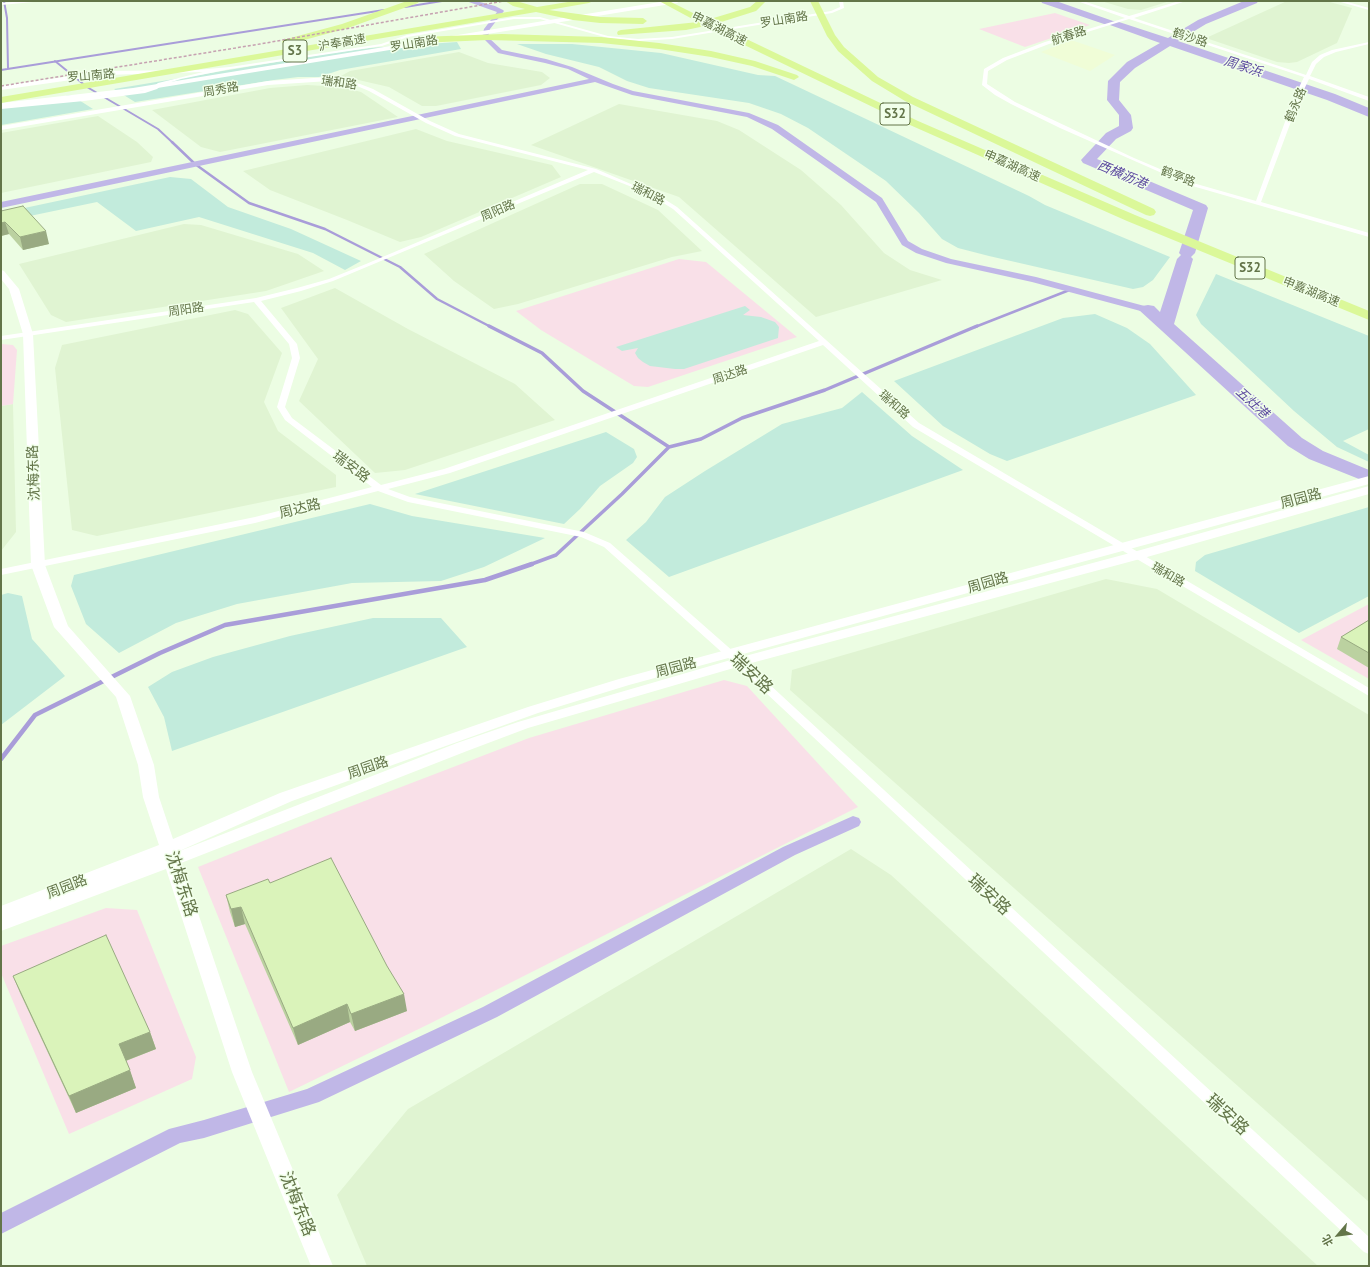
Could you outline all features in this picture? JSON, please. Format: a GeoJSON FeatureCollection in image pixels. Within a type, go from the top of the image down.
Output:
{"type":"FeatureCollection","features":[{"type":"Feature","properties":{"kind":"highway"},"geometry":{"type":"LineString","coordinates":[[345,26],[414,1]]}},
{"type":"Feature","properties":{"kind":"highway"},"geometry":{"type":"LineString","coordinates":[[1,94],[253,50],[345,26],[424,1]]}},
{"type":"Feature","properties":{"kind":"highway"},"geometry":{"type":"LineString","coordinates":[[509,1],[544,12],[573,17],[600,20],[653,20]]}},
{"type":"Feature","properties":{"kind":"highway"},"geometry":{"type":"LineString","coordinates":[[539,1],[596,22],[754,64],[807,80],[1131,218]]}},
{"type":"Feature","properties":{"kind":"highway","name":"沪奉高速"},"geometry":{"type":"LineString","coordinates":[[1,94],[276,50],[565,1]]}},
{"type":"Feature","properties":{"kind":"highway","name":"沪奉高速"},"geometry":{"type":"LineString","coordinates":[[1,100],[589,1]]}},
{"type":"Feature","properties":{"kind":"highway","name":"申嘉湖高速"},"geometry":{"type":"LineString","coordinates":[[663,1],[914,123],[1131,218],[1369,316]]}},
{"type":"Feature","properties":{"kind":"highway","name":"申嘉湖高速"},"geometry":{"type":"LineString","coordinates":[[682,1],[882,96]]}},
{"type":"Feature","properties":{"kind":"highway"},"geometry":{"type":"LineString","coordinates":[[280,54],[404,41],[598,35],[686,27],[715,21],[737,14],[753,8],[762,1]]}},
{"type":"Feature","properties":{"kind":"highway"},"geometry":{"type":"LineString","coordinates":[[669,20],[717,14],[742,9],[768,1]]}},
{"type":"Feature","properties":{"kind":"highway"},"geometry":{"type":"LineString","coordinates":[[814,1],[831,36],[841,49],[875,79],[909,99],[1150,212]]}},
{"type":"Feature","properties":{"kind":"highway"},"geometry":{"type":"LineString","coordinates":[[823,1],[823,10],[826,23]]}},
{"type":"Feature","properties":{"kind":"highway"},"geometry":{"type":"LineString","coordinates":[[490,38],[601,40],[659,46],[711,54],[754,64]]}},
{"type":"Feature","properties":{"kind":"highway","name":"申嘉湖高速"},"geometry":{"type":"LineString","coordinates":[[895,103],[1150,212],[1369,303]]}},
{"type":"Feature","properties":{"kind":"street"},"geometry":{"type":"LineString","coordinates":[[1,4],[42,1]]}},
{"type":"Feature","properties":{"kind":"street","name":"罗山南路"},"geometry":{"type":"LineString","coordinates":[[1,106],[148,84],[655,1]]}},
{"type":"Feature","properties":{"kind":"street","name":"罗山南路"},"geometry":{"type":"LineString","coordinates":[[1,100],[78,95],[208,79],[677,1]]}},
{"type":"Feature","properties":{"kind":"street","name":"罗山南路"},"geometry":{"type":"LineString","coordinates":[[1,106],[84,99],[145,91],[155,88],[160,84],[180,78],[230,68],[382,44],[407,36],[514,18],[540,18],[608,38],[638,40],[672,38],[832,12],[842,8],[841,1]]}},
{"type":"Feature","properties":{"kind":"street","name":"鹤沙路"},"geometry":{"type":"LineString","coordinates":[[1079,1],[1369,99]]}},
{"type":"Feature","properties":{"kind":"street","name":"航春路"},"geometry":{"type":"LineString","coordinates":[[997,94],[984,84],[986,70],[1005,59],[1184,1]]}},
{"type":"Feature","properties":{"kind":"street"},"geometry":{"type":"LineString","coordinates":[[1338,1],[1369,8]]}},
{"type":"Feature","properties":{"kind":"street","name":"鹤永路"},"geometry":{"type":"LineString","coordinates":[[1258,203],[1300,94],[1314,63],[1322,56],[1334,51],[1369,43]]}},
{"type":"Feature","properties":{"kind":"street","name":"罗山南路"},"geometry":{"type":"LineString","coordinates":[[1,88],[106,73],[196,71],[230,68]]}},
{"type":"Feature","properties":{"kind":"street","name":"周秀路"},"geometry":{"type":"LineString","coordinates":[[1,128],[268,82],[309,79]]}},
{"type":"Feature","properties":{"kind":"street","name":"瑞和路"},"geometry":{"type":"LineString","coordinates":[[309,79],[358,84],[428,122],[457,135],[594,170],[659,198],[675,208],[916,425],[1135,556],[1369,693]]}},
{"type":"Feature","properties":{"kind":"street","name":"鹤亭路"},"geometry":{"type":"LineString","coordinates":[[997,94],[1086,138],[1191,184],[1369,235]]}},
{"type":"Feature","properties":{"kind":"street","name":"周阳路"},"geometry":{"type":"LineString","coordinates":[[1,338],[256,300],[331,280],[594,170]]}},
{"type":"Feature","properties":{"kind":"street","name":"沈梅东路"},"geometry":{"type":"LineString","coordinates":[[1,273],[14,289],[28,334],[38,564],[61,627],[123,696],[146,765],[152,797],[242,1072],[322,1266]]}},
{"type":"Feature","properties":{"kind":"street","name":"瑞安路"},"geometry":{"type":"LineString","coordinates":[[256,300],[293,344],[296,358],[281,407],[285,414],[295,424],[380,489],[408,499],[584,535],[607,545],[734,658],[1369,1246]]}},
{"type":"Feature","properties":{"kind":"street","name":"周达路"},"geometry":{"type":"LineString","coordinates":[[1,572],[255,520],[380,489],[473,462],[824,342]]}},
{"type":"Feature","properties":{"kind":"street","name":"周园路"},"geometry":{"type":"LineString","coordinates":[[1,913],[171,854],[524,725],[734,658],[1120,546],[1369,480]]}},
{"type":"Feature","properties":{"kind":"street","name":"周园路"},"geometry":{"type":"LineString","coordinates":[[734,658],[1135,556],[1366,491]]}},
{"type":"Feature","properties":{"kind":"street","name":"周园路"},"geometry":{"type":"LineString","coordinates":[[1,924],[171,854]]}},
{"type":"Feature","properties":{"kind":"shaded area"},"geometry":{"type":"Polygon","coordinates":[[[1101,1],[1170,1],[1141,10],[1128,9],[1101,1]]]}},
{"type":"Feature","properties":{"kind":"shaded area"},"geometry":{"type":"Polygon","coordinates":[[[1287,1],[1326,1],[1352,8],[1337,43],[1297,62],[1277,62],[1206,38],[1287,1]]]}},
{"type":"Feature","properties":{"kind":"shaded area"},"geometry":{"type":"Polygon","coordinates":[[[1055,13],[1090,25],[1025,47],[979,29],[1055,13]]]}},
{"type":"Feature","properties":{"kind":"shaded area"},"geometry":{"type":"Polygon","coordinates":[[[1071,40],[1115,55],[1090,71],[1041,52],[1071,40]]]}},
{"type":"Feature","properties":{"kind":"shaded area"},"geometry":{"type":"Polygon","coordinates":[[[457,42],[461,49],[340,70],[319,77],[298,77],[274,80],[135,102],[114,89],[331,53],[369,48],[457,42]]]}},
{"type":"Feature","properties":{"kind":"shaded area"},"geometry":{"type":"Polygon","coordinates":[[[517,44],[572,44],[661,53],[758,75],[775,76],[1029,196],[1045,205],[1170,257],[1153,280],[1143,287],[1133,289],[958,248],[942,239],[919,213],[886,181],[808,128],[781,114],[749,103],[649,88],[627,81],[599,67],[546,54],[517,44]]]}},
{"type":"Feature","properties":{"kind":"shaded area"},"geometry":{"type":"Polygon","coordinates":[[[459,52],[488,63],[542,72],[550,78],[541,85],[436,106],[422,106],[389,87],[341,76],[350,71],[459,52]]]}},
{"type":"Feature","properties":{"kind":"shaded area"},"geometry":{"type":"Polygon","coordinates":[[[307,85],[342,87],[361,92],[398,117],[220,152],[201,147],[152,110],[270,88],[307,85]]]}},
{"type":"Feature","properties":{"kind":"shaded area"},"geometry":{"type":"Polygon","coordinates":[[[71,95],[93,109],[1,125],[1,107],[71,95]]]}},
{"type":"Feature","properties":{"kind":"shaded area"},"geometry":{"type":"Polygon","coordinates":[[[619,104],[717,121],[739,130],[801,170],[841,205],[884,253],[910,270],[942,280],[816,317],[679,197],[531,145],[619,104]]]}},
{"type":"Feature","properties":{"kind":"shaded area"},"geometry":{"type":"Polygon","coordinates":[[[98,116],[137,142],[153,157],[151,162],[1,193],[1,133],[98,116]]]}},
{"type":"Feature","properties":{"kind":"shaded area"},"geometry":{"type":"Polygon","coordinates":[[[416,129],[447,141],[552,165],[561,177],[421,237],[400,242],[270,190],[243,171],[416,129]]]}},
{"type":"Feature","properties":{"kind":"shaded area"},"geometry":{"type":"Polygon","coordinates":[[[170,177],[191,179],[228,207],[291,229],[361,261],[345,270],[313,253],[199,217],[136,231],[97,202],[1,222],[1,213],[170,177]]]}},
{"type":"Feature","properties":{"kind":"shaded area"},"geometry":{"type":"Polygon","coordinates":[[[580,184],[602,184],[658,210],[702,251],[672,257],[518,304],[494,309],[454,281],[424,254],[580,184]]]}},
{"type":"Feature","properties":{"kind":"shaded area"},"geometry":{"type":"Polygon","coordinates":[[[184,224],[201,225],[298,254],[324,271],[266,291],[66,322],[51,315],[19,264],[184,224]]]}},
{"type":"Feature","properties":{"kind":"shaded area"},"geometry":{"type":"Polygon","coordinates":[[[679,259],[706,262],[797,337],[648,387],[634,386],[541,330],[516,311],[679,259]]]}},
{"type":"Feature","properties":{"kind":"shaded area"},"geometry":{"type":"Polygon","coordinates":[[[1216,274],[1369,336],[1369,429],[1343,441],[1369,455],[1369,462],[1337,447],[1294,411],[1201,324],[1196,315],[1216,274]]]}},
{"type":"Feature","properties":{"kind":"shaded area"},"geometry":{"type":"Polygon","coordinates":[[[335,288],[408,329],[515,384],[555,420],[405,470],[375,473],[299,401],[318,359],[281,308],[335,288]]]}},
{"type":"Feature","properties":{"kind":"shaded area"},"geometry":{"type":"Polygon","coordinates":[[[745,306],[750,310],[743,315],[761,317],[775,322],[779,327],[778,338],[684,369],[650,366],[638,358],[635,353],[638,348],[622,351],[616,347],[745,306]]]}},
{"type":"Feature","properties":{"kind":"shaded area"},"geometry":{"type":"Polygon","coordinates":[[[235,310],[248,314],[282,353],[264,402],[278,431],[336,475],[336,487],[97,536],[72,530],[55,368],[62,345],[235,310]]]}},
{"type":"Feature","properties":{"kind":"shaded area"},"geometry":{"type":"Polygon","coordinates":[[[1095,314],[1127,328],[1150,344],[1196,395],[1007,461],[990,454],[943,426],[894,381],[1063,318],[1095,314]]]}},
{"type":"Feature","properties":{"kind":"shaded area"},"geometry":{"type":"Polygon","coordinates":[[[1,344],[13,345],[17,350],[13,404],[1,406],[1,344]]]}},
{"type":"Feature","properties":{"kind":"shaded area"},"geometry":{"type":"Polygon","coordinates":[[[862,392],[912,436],[963,470],[669,577],[626,540],[646,522],[665,497],[705,471],[782,424],[842,408],[862,392]]]}},
{"type":"Feature","properties":{"kind":"shaded area"},"geometry":{"type":"Polygon","coordinates":[[[13,404],[16,532],[1,551],[1,406],[13,404]]]}},
{"type":"Feature","properties":{"kind":"shaded area"},"geometry":{"type":"Polygon","coordinates":[[[606,432],[634,449],[637,457],[633,463],[600,486],[580,509],[564,524],[415,494],[606,432]]]}},
{"type":"Feature","properties":{"kind":"shaded area"},"geometry":{"type":"Polygon","coordinates":[[[370,504],[412,516],[545,538],[484,567],[441,581],[352,583],[237,604],[176,623],[119,653],[86,624],[71,586],[74,575],[370,504]]]}},
{"type":"Feature","properties":{"kind":"shaded area"},"geometry":{"type":"Polygon","coordinates":[[[1369,507],[1369,596],[1299,633],[1195,571],[1196,562],[1205,555],[1369,507]]]}},
{"type":"Feature","properties":{"kind":"shaded area"},"geometry":{"type":"Polygon","coordinates":[[[1106,579],[1157,589],[1369,715],[1369,1202],[790,690],[792,670],[1106,579]]]}},
{"type":"Feature","properties":{"kind":"shaded area"},"geometry":{"type":"Polygon","coordinates":[[[8,593],[22,596],[32,639],[65,676],[1,725],[1,595],[8,593]]]}},
{"type":"Feature","properties":{"kind":"shaded area"},"geometry":{"type":"Polygon","coordinates":[[[1369,604],[1369,679],[1301,640],[1369,604]]]}},
{"type":"Feature","properties":{"kind":"shaded area"},"geometry":{"type":"Polygon","coordinates":[[[373,618],[441,618],[467,647],[172,751],[164,717],[148,687],[172,672],[213,657],[290,636],[373,618]]]}},
{"type":"Feature","properties":{"kind":"shaded area"},"geometry":{"type":"Polygon","coordinates":[[[724,680],[747,686],[858,807],[429,1024],[289,1092],[198,867],[328,815],[529,738],[724,680]]]}},
{"type":"Feature","properties":{"kind":"shaded area"},"geometry":{"type":"Polygon","coordinates":[[[851,849],[891,875],[1318,1266],[367,1266],[337,1195],[408,1109],[851,849]]]}},
{"type":"Feature","properties":{"kind":"shaded area"},"geometry":{"type":"Polygon","coordinates":[[[106,908],[137,910],[196,1057],[192,1079],[69,1134],[1,973],[1,946],[106,908]]]}},
{"type":"Feature","properties":{"kind":"building"},"geometry":{"type":"Polygon","coordinates":[[[23,206],[46,231],[20,237],[5,222],[1,223],[1,211],[23,206]]]}},
{"type":"Feature","properties":{"kind":"building"},"geometry":{"type":"Polygon","coordinates":[[[1369,620],[1369,653],[1341,637],[1369,620]]]}},
{"type":"Feature","properties":{"kind":"building"},"geometry":{"type":"Polygon","coordinates":[[[331,858],[387,966],[404,994],[351,1014],[347,1004],[293,1028],[241,907],[231,909],[226,895],[268,879],[270,883],[331,858]]]}},
{"type":"Feature","properties":{"kind":"building"},"geometry":{"type":"Polygon","coordinates":[[[106,935],[150,1032],[119,1044],[130,1070],[69,1096],[13,976],[106,935]]]}},
{"type":"Feature","properties":{"kind":"waterway"},"geometry":{"type":"LineString","coordinates":[[4,1],[7,18],[8,69]]}},
{"type":"Feature","properties":{"kind":"waterway"},"geometry":{"type":"LineString","coordinates":[[405,7],[442,1]]}},
{"type":"Feature","properties":{"kind":"waterway"},"geometry":{"type":"LineString","coordinates":[[469,1],[493,7],[501,11],[487,29],[485,37],[500,52],[546,61],[570,68],[610,86],[632,93],[749,115],[775,127],[879,200],[905,243],[919,251],[949,261],[1033,279],[1148,310]]}},
{"type":"Feature","properties":{"kind":"waterway","name":"周家浜"},"geometry":{"type":"LineString","coordinates":[[1046,1],[1108,22]]}},
{"type":"Feature","properties":{"kind":"waterway","name":"西横沥港"},"geometry":{"type":"LineString","coordinates":[[1169,42],[1202,22],[1253,1]]}},
{"type":"Feature","properties":{"kind":"waterway"},"geometry":{"type":"LineString","coordinates":[[56,61],[384,10]]}},
{"type":"Feature","properties":{"kind":"waterway","name":"周家浜"},"geometry":{"type":"LineString","coordinates":[[1115,24],[1169,42]]}},
{"type":"Feature","properties":{"kind":"waterway","name":"周家浜"},"geometry":{"type":"LineString","coordinates":[[1169,42],[1331,97],[1369,113]]}},
{"type":"Feature","properties":{"kind":"waterway","name":"西横沥港"},"geometry":{"type":"LineString","coordinates":[[1169,42],[1131,65],[1114,81],[1113,100],[1125,115],[1126,128],[1111,136],[1088,160],[1201,208],[1187,253]]}},
{"type":"Feature","properties":{"kind":"waterway"},"geometry":{"type":"LineString","coordinates":[[8,69],[56,61]]}},
{"type":"Feature","properties":{"kind":"waterway"},"geometry":{"type":"LineString","coordinates":[[56,61],[87,87],[158,129],[173,143]]}},
{"type":"Feature","properties":{"kind":"waterway"},"geometry":{"type":"LineString","coordinates":[[1,70],[8,69]]}},
{"type":"Feature","properties":{"kind":"waterway"},"geometry":{"type":"LineString","coordinates":[[1,205],[595,80]]}},
{"type":"Feature","properties":{"kind":"waterway"},"geometry":{"type":"LineString","coordinates":[[172,142],[195,164],[249,203],[325,229],[400,267],[437,299],[491,327]]}},
{"type":"Feature","properties":{"kind":"waterway","name":"西横沥港"},"geometry":{"type":"LineString","coordinates":[[1165,325],[1185,259]]}},
{"type":"Feature","properties":{"kind":"waterway"},"geometry":{"type":"LineString","coordinates":[[975,327],[1072,289]]}},
{"type":"Feature","properties":{"kind":"waterway","name":"五灶港"},"geometry":{"type":"LineString","coordinates":[[1148,310],[1295,442],[1316,455],[1369,477]]}},
{"type":"Feature","properties":{"kind":"waterway"},"geometry":{"type":"LineString","coordinates":[[489,326],[542,353],[583,391],[669,447]]}},
{"type":"Feature","properties":{"kind":"waterway"},"geometry":{"type":"LineString","coordinates":[[669,447],[701,439],[742,418],[825,390],[977,326]]}},
{"type":"Feature","properties":{"kind":"waterway"},"geometry":{"type":"LineString","coordinates":[[529,565],[556,555],[622,494],[669,447]]}},
{"type":"Feature","properties":{"kind":"waterway"},"geometry":{"type":"LineString","coordinates":[[1,759],[35,715],[160,653],[225,625],[485,580],[532,564]]}},
{"type":"Feature","properties":{"kind":"waterway"},"geometry":{"type":"LineString","coordinates":[[1,1224],[176,1135],[204,1129],[312,1096],[490,1012],[789,851],[853,822]]}},
{"type":"Feature","properties":{"kind":"railway"},"geometry":{"type":"LineString","coordinates":[[1,86],[260,44],[504,1]]}}]}
